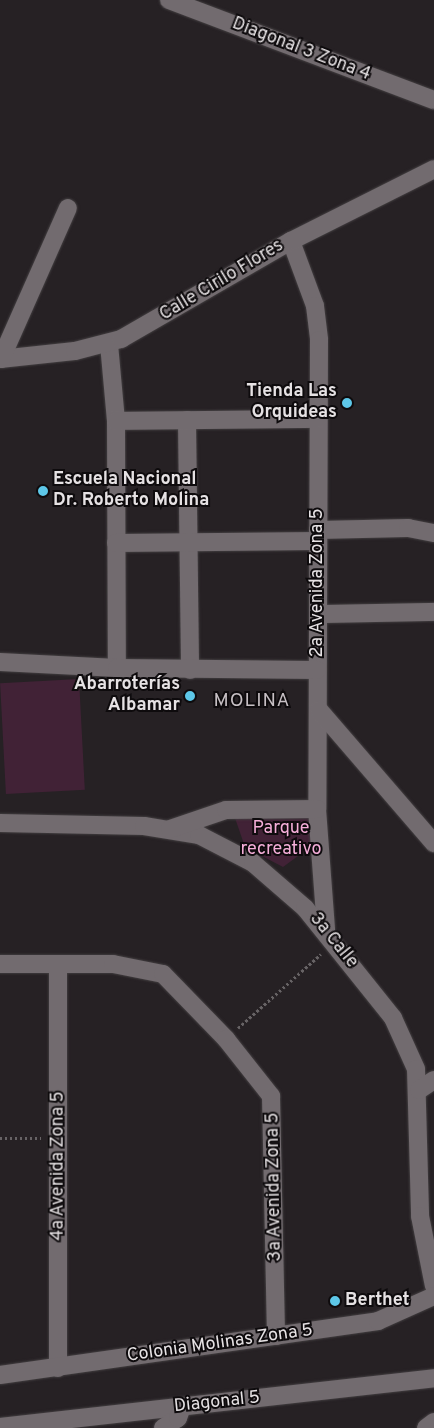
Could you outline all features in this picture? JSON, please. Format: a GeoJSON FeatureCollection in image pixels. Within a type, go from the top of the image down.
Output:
{"type":"FeatureCollection","features":[{"type":"Feature","properties":{"kind":"street","name":"Diagonal 3 Zona 4"},"geometry":{"type":"LineString","coordinates":[[169,0],[434,100]]}},
{"type":"Feature","properties":{"kind":"street","name":"Calle Cirilo Flores"},"geometry":{"type":"LineString","coordinates":[[1,359],[109,344],[291,241],[434,170]]}},
{"type":"Feature","properties":{"kind":"street"},"geometry":{"type":"LineString","coordinates":[[1,359],[68,208]]}},
{"type":"Feature","properties":{"kind":"street","name":"2a Avenida Zona 5"},"geometry":{"type":"LineString","coordinates":[[291,241],[318,321],[319,710],[317,808],[330,936]]}},
{"type":"Feature","properties":{"kind":"street"},"geometry":{"type":"LineString","coordinates":[[109,344],[116,420],[117,668]]}},
{"type":"Feature","properties":{"kind":"street"},"geometry":{"type":"LineString","coordinates":[[116,420],[318,419]]}},
{"type":"Feature","properties":{"kind":"street"},"geometry":{"type":"LineString","coordinates":[[187,420],[190,670]]}},
{"type":"Feature","properties":{"kind":"street"},"geometry":{"type":"LineString","coordinates":[[116,543],[318,536],[408,528],[434,533]]}},
{"type":"Feature","properties":{"kind":"street"},"geometry":{"type":"LineString","coordinates":[[319,614],[434,612]]}},
{"type":"Feature","properties":{"kind":"street"},"geometry":{"type":"LineString","coordinates":[[0,662],[190,670],[318,670]]}},
{"type":"Feature","properties":{"kind":"street"},"geometry":{"type":"LineString","coordinates":[[319,710],[434,843]]}},
{"type":"Feature","properties":{"kind":"street"},"geometry":{"type":"LineString","coordinates":[[170,829],[226,810],[317,808]]}},
{"type":"Feature","properties":{"kind":"street","name":"3a Calle"},"geometry":{"type":"LineString","coordinates":[[0,824],[170,829],[198,835],[253,862],[330,936],[394,1018],[408,1045],[420,1090],[420,1216],[426,1264],[434,1286]]}},
{"type":"Feature","properties":{"kind":"street","name":"3a Avenida Zona 5"},"geometry":{"type":"LineString","coordinates":[[0,964],[113,964],[163,974],[226,1039],[274,1103],[276,1336]]}},
{"type":"Feature","properties":{"kind":"street","name":"4a Avenida Zona 5"},"geometry":{"type":"LineString","coordinates":[[58,965],[58,1368]]}},
{"type":"Feature","properties":{"kind":"street"},"geometry":{"type":"LineString","coordinates":[[420,1090],[434,1080]]}},
{"type":"Feature","properties":{"kind":"street","name":"Colonia Molinas Zona 5"},"geometry":{"type":"LineString","coordinates":[[0,1375],[378,1321],[434,1296]]}},
{"type":"Feature","properties":{"kind":"street","name":"Diagonal 5"},"geometry":{"type":"LineString","coordinates":[[0,1427],[434,1378]]}},
{"type":"Feature","properties":{"kind":"street"},"geometry":{"type":"LineString","coordinates":[[163,1428],[178,1418],[182,1407]]}},
{"type":"Feature","properties":{"kind":"street"},"geometry":{"type":"LineString","coordinates":[[426,1428],[434,1422]]}},
{"type":"Feature","properties":{"kind":"path"},"geometry":{"type":"LineString","coordinates":[[226,1039],[330,936]]}},
{"type":"Feature","properties":{"kind":"path"},"geometry":{"type":"LineString","coordinates":[[0,1138],[59,1138]]}},
{"type":"Feature","properties":{"kind":"green space"},"geometry":{"type":"Polygon","coordinates":[[[79,679],[85,790],[6,794],[0,683],[79,679]]]}},
{"type":"Feature","properties":{"kind":"green space","name":"Parque recreativo"},"geometry":{"type":"Polygon","coordinates":[[[235,818],[311,818],[313,845],[283,867],[245,847],[235,818]]]}},
{"type":"Feature","properties":{"kind":"place","name":"Tienda Las Orquideas"},"geometry":{"type":"Point","coordinates":[347,403]}},
{"type":"Feature","properties":{"kind":"place","name":"Escuela Nacional Dr. Roberto Molina"},"geometry":{"type":"Point","coordinates":[43,491]}},
{"type":"Feature","properties":{"kind":"place","name":"Abarroterías Albamar"},"geometry":{"type":"Point","coordinates":[190,696]}},
{"type":"Feature","properties":{"kind":"place","name":"Berthet"},"geometry":{"type":"Point","coordinates":[335,1301]}},
{"type":"Feature","properties":{"kind":"district","name":"MOLINA"},"geometry":{"type":"Point","coordinates":[252,702]}}]}
